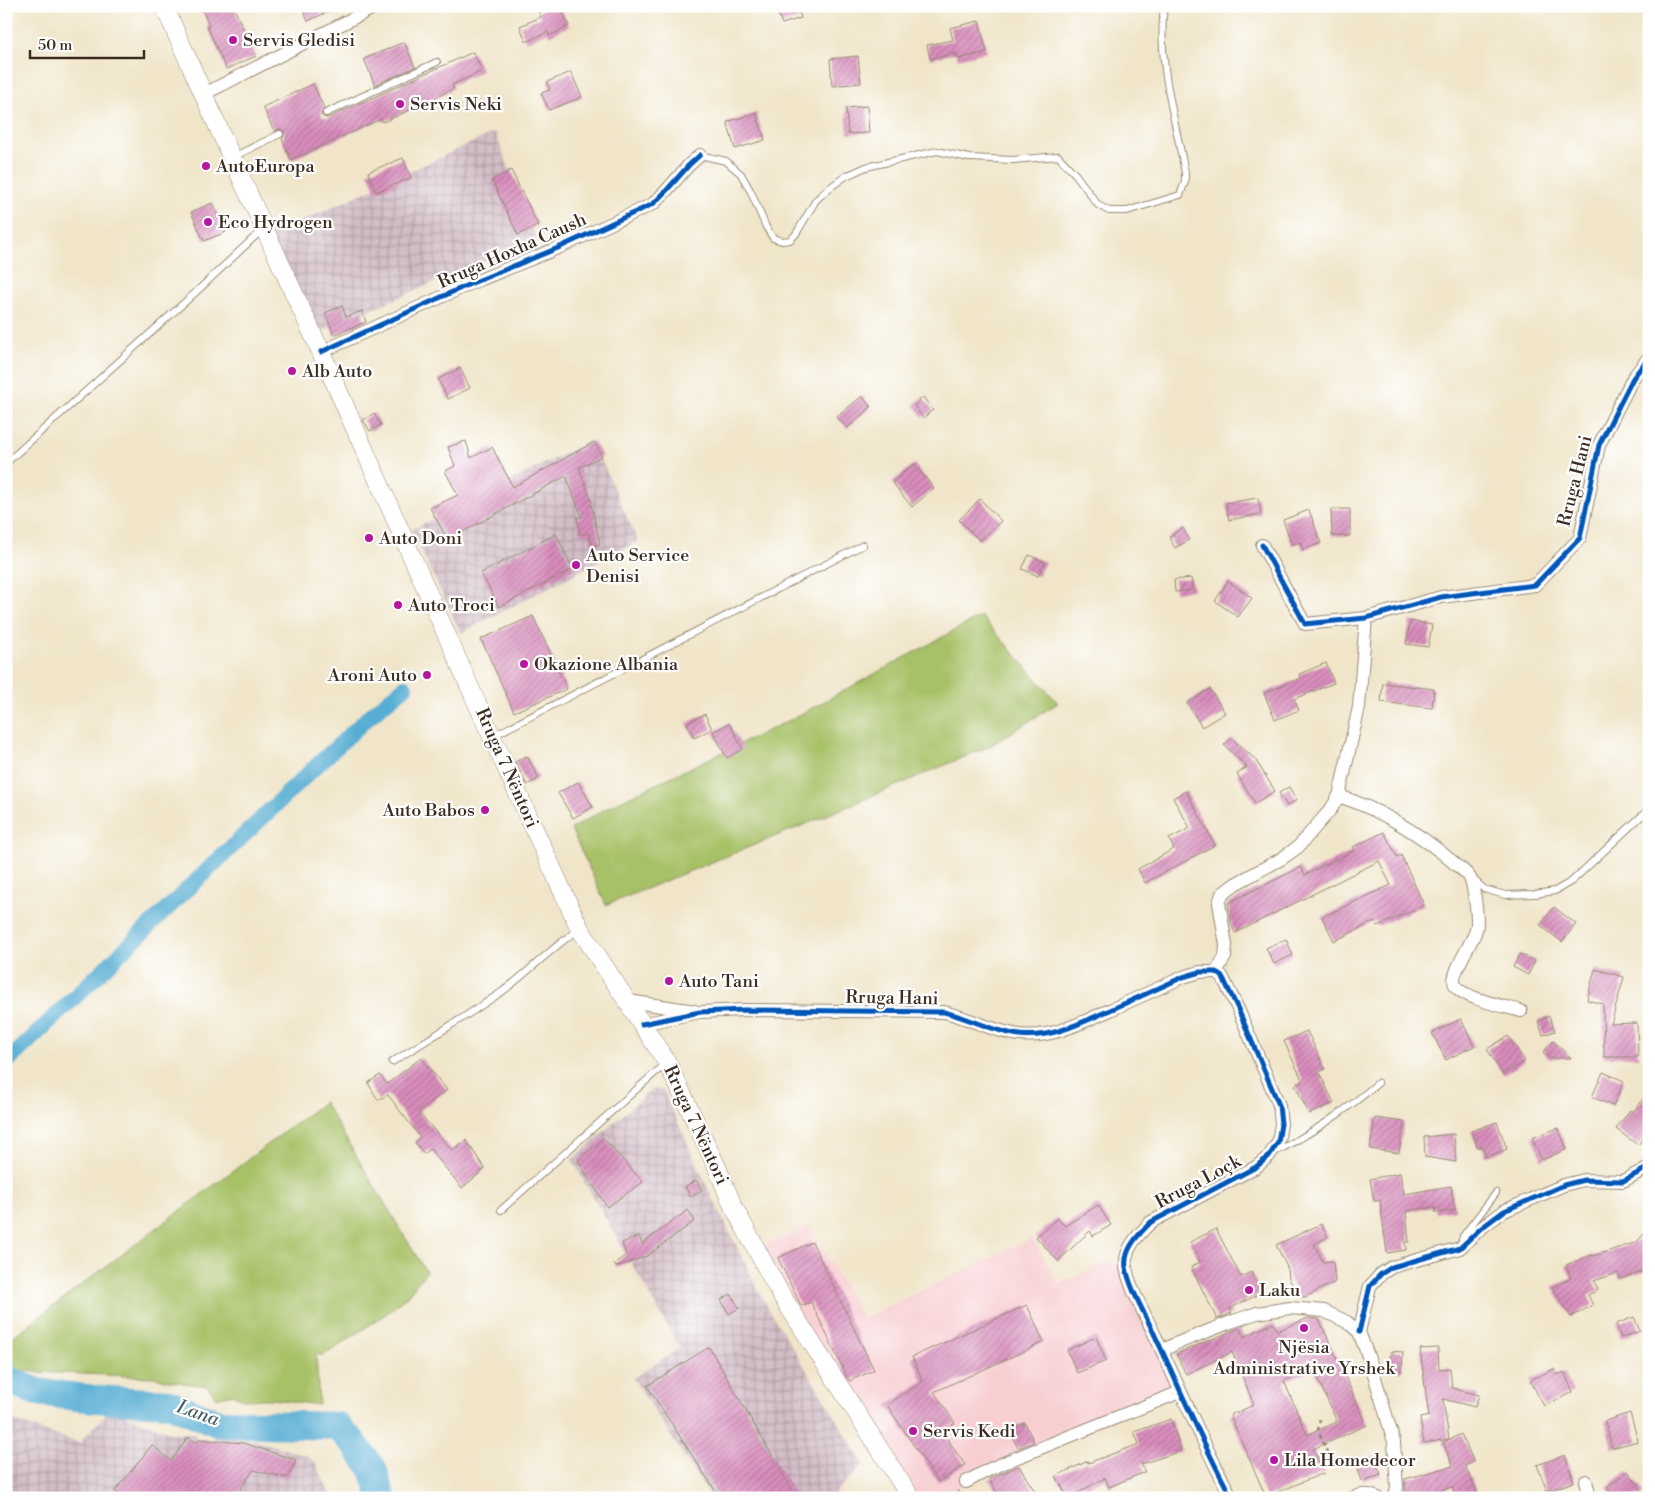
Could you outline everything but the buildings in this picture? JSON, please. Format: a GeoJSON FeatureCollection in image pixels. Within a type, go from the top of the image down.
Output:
{"type":"FeatureCollection","features":[{"type":"Feature","properties":{"kind":"main road","name":"Rruga 7 Nëntori"},"geometry":{"type":"LineString","coordinates":[[164,6],[580,929],[668,1064],[750,1240],[780,1293],[908,1497]]}},
{"type":"Feature","properties":{"kind":"street"},"geometry":{"type":"LineString","coordinates":[[204,94],[377,6]]}},
{"type":"Feature","properties":{"kind":"street","name":"Rruga Hoxha Caush"},"geometry":{"type":"LineString","coordinates":[[321,352],[472,283],[558,248],[653,204],[700,155]]}},
{"type":"Feature","properties":{"kind":"street","name":"Rruga Hani"},"geometry":{"type":"LineString","coordinates":[[1262,545],[1305,624],[1366,618],[1440,597],[1535,585],[1580,538],[1599,445],[1633,378],[1649,358]]}},
{"type":"Feature","properties":{"kind":"street"},"geometry":{"type":"LineString","coordinates":[[1216,972],[1225,957],[1226,945],[1219,903],[1222,894],[1235,884],[1274,863],[1298,847],[1331,810],[1339,796],[1359,707],[1366,618]]}},
{"type":"Feature","properties":{"kind":"street"},"geometry":{"type":"LineString","coordinates":[[1339,796],[1354,801],[1400,824],[1434,846],[1470,877],[1478,922],[1472,941],[1454,974],[1453,982],[1455,987],[1470,996],[1521,1011]]}},
{"type":"Feature","properties":{"kind":"street","name":"Rruga Hani"},"geometry":{"type":"LineString","coordinates":[[642,1024],[700,1012],[753,1010],[944,1012],[1000,1031],[1020,1035],[1035,1035],[1068,1028],[1183,977],[1200,972],[1216,972]]}},
{"type":"Feature","properties":{"kind":"street","name":"Rruga Loçk"},"geometry":{"type":"LineString","coordinates":[[1216,972],[1226,981],[1279,1105],[1281,1124],[1278,1142],[1269,1156],[1256,1167],[1151,1222],[1139,1234],[1128,1251],[1126,1266],[1132,1286],[1180,1392],[1230,1493]]}},
{"type":"Feature","properties":{"kind":"street","name":"Rruga Hani"},"geometry":{"type":"LineString","coordinates":[[628,1001],[700,1012]]}},
{"type":"Feature","properties":{"kind":"street"},"geometry":{"type":"LineString","coordinates":[[1359,1332],[1370,1286],[1381,1274],[1392,1267],[1460,1248],[1480,1229],[1504,1211],[1564,1185],[1584,1180],[1623,1181],[1649,1167]]}},
{"type":"Feature","properties":{"kind":"street"},"geometry":{"type":"LineString","coordinates":[[1162,1351],[1175,1344],[1257,1313],[1290,1308],[1324,1311],[1347,1322],[1359,1332],[1371,1364],[1394,1442],[1397,1488],[1394,1498]]}},
{"type":"Feature","properties":{"kind":"street"},"geometry":{"type":"LineString","coordinates":[[966,1482],[997,1465],[1180,1392]]}},
{"type":"Feature","properties":{"kind":"street"},"geometry":{"type":"LineString","coordinates":[[1586,1481],[1590,1498]]}},
{"type":"Feature","properties":{"kind":"street"},"geometry":{"type":"LineString","coordinates":[[1353,1498],[1358,1495],[1370,1494],[1378,1498]]}},
{"type":"Feature","properties":{"kind":"lane"},"geometry":{"type":"LineString","coordinates":[[700,155],[726,162],[742,174],[752,192],[766,228],[774,238],[782,241],[790,240],[796,234],[816,200],[828,188],[846,176],[866,167],[937,151],[969,158],[1013,160],[1058,156],[1076,175],[1098,204],[1109,211],[1127,210],[1180,195],[1185,182],[1185,173],[1164,64],[1162,41],[1164,6]]}},
{"type":"Feature","properties":{"kind":"lane"},"geometry":{"type":"LineString","coordinates":[[326,113],[437,62]]}},
{"type":"Feature","properties":{"kind":"lane"},"geometry":{"type":"LineString","coordinates":[[232,158],[280,134]]}},
{"type":"Feature","properties":{"kind":"lane"},"geometry":{"type":"LineString","coordinates":[[6,463],[195,293],[264,228]]}},
{"type":"Feature","properties":{"kind":"lane"},"geometry":{"type":"LineString","coordinates":[[492,737],[863,545]]}},
{"type":"Feature","properties":{"kind":"lane"},"geometry":{"type":"LineString","coordinates":[[1470,877],[1484,889],[1505,895],[1555,891],[1572,881],[1649,809]]}},
{"type":"Feature","properties":{"kind":"lane"},"geometry":{"type":"LineString","coordinates":[[392,1062],[502,991],[526,974],[564,940],[580,929]]}},
{"type":"Feature","properties":{"kind":"lane"},"geometry":{"type":"LineString","coordinates":[[501,1210],[656,1072],[668,1064]]}},
{"type":"Feature","properties":{"kind":"lane"},"geometry":{"type":"LineString","coordinates":[[1269,1156],[1306,1136],[1338,1115],[1378,1083]]}},
{"type":"Feature","properties":{"kind":"lane"},"geometry":{"type":"LineString","coordinates":[[1460,1248],[1463,1236],[1496,1193]]}},
{"type":"Feature","properties":{"kind":"lane"},"geometry":{"type":"LineString","coordinates":[[1210,1498],[1230,1493]]}},
{"type":"Feature","properties":{"kind":"path"},"geometry":{"type":"LineString","coordinates":[[1320,1419],[1318,1430],[1327,1452]]}},
{"type":"Feature","properties":{"kind":"shaded area"},"geometry":{"type":"Polygon","coordinates":[[[495,132],[536,238],[312,335],[268,237],[495,132]]]}},
{"type":"Feature","properties":{"kind":"shaded area"},"geometry":{"type":"Polygon","coordinates":[[[592,440],[638,541],[461,633],[411,530],[592,440]]]}},
{"type":"Feature","properties":{"kind":"shaded area"},"geometry":{"type":"Polygon","coordinates":[[[652,1089],[663,1090],[713,1199],[764,1301],[864,1464],[834,1494],[836,1498],[711,1498],[633,1378],[680,1348],[572,1160],[652,1089]]]}},
{"type":"Feature","properties":{"kind":"shaded area"},"geometry":{"type":"Polygon","coordinates":[[[809,1226],[863,1318],[1032,1238],[1059,1284],[1108,1261],[1126,1266],[1180,1392],[966,1482],[952,1498],[911,1498],[756,1250],[809,1226]]]}},
{"type":"Feature","properties":{"kind":"shaded area"},"geometry":{"type":"Polygon","coordinates":[[[111,1409],[171,1433],[192,1433],[199,1439],[212,1441],[215,1436],[254,1440],[308,1456],[316,1463],[332,1498],[6,1498],[6,1418],[79,1443],[111,1409]]]}},
{"type":"Feature","properties":{"kind":"green space"},"geometry":{"type":"Polygon","coordinates":[[[981,616],[1058,703],[990,746],[806,824],[606,905],[571,829],[612,805],[790,720],[981,616]]]}},
{"type":"Feature","properties":{"kind":"green space"},"geometry":{"type":"Polygon","coordinates":[[[324,1102],[426,1272],[407,1296],[386,1314],[323,1356],[316,1354],[319,1405],[276,1399],[247,1400],[232,1394],[217,1398],[207,1386],[169,1381],[155,1377],[35,1372],[6,1368],[6,1342],[324,1102]]]}},
{"type":"Feature","properties":{"kind":"waterway"},"geometry":{"type":"LineString","coordinates":[[6,1063],[312,770],[373,713],[405,687]]}},
{"type":"Feature","properties":{"kind":"waterway","name":"Lana"},"geometry":{"type":"LineString","coordinates":[[6,1379],[37,1392],[94,1399],[169,1403],[217,1423],[337,1426],[352,1441],[373,1469],[382,1498]]}},
{"type":"Feature","properties":{"kind":"cycle path"},"geometry":{"type":"LineString","coordinates":[[321,352],[472,283],[558,248],[653,204],[700,155]]}},
{"type":"Feature","properties":{"kind":"cycle path"},"geometry":{"type":"LineString","coordinates":[[1262,545],[1305,624],[1366,618],[1441,597],[1535,585],[1580,538],[1599,445],[1633,378],[1649,357]]}},
{"type":"Feature","properties":{"kind":"cycle path"},"geometry":{"type":"LineString","coordinates":[[642,1024],[700,1012],[744,1010],[944,1012],[1001,1031],[1032,1036],[1055,1032],[1078,1024],[1183,977],[1200,972],[1216,972],[1222,976],[1279,1105],[1281,1124],[1278,1142],[1269,1156],[1256,1167],[1151,1222],[1133,1242],[1127,1254],[1126,1267],[1135,1294],[1232,1498]]}},
{"type":"Feature","properties":{"kind":"cycle path"},"geometry":{"type":"LineString","coordinates":[[1359,1332],[1370,1286],[1381,1274],[1392,1267],[1460,1248],[1480,1229],[1504,1211],[1564,1185],[1584,1180],[1623,1181],[1649,1167]]}},
{"type":"Feature","properties":{"kind":"place","name":"Servis Gledisi"},"geometry":{"type":"Point","coordinates":[233,40]}},
{"type":"Feature","properties":{"kind":"place","name":"Servis Neki"},"geometry":{"type":"Point","coordinates":[400,104]}},
{"type":"Feature","properties":{"kind":"place","name":"AutoEuropa"},"geometry":{"type":"Point","coordinates":[206,166]}},
{"type":"Feature","properties":{"kind":"place","name":"Eco Hydrogen"},"geometry":{"type":"Point","coordinates":[208,222]}},
{"type":"Feature","properties":{"kind":"place","name":"Alb Auto"},"geometry":{"type":"Point","coordinates":[292,371]}},
{"type":"Feature","properties":{"kind":"place","name":"Auto Doni"},"geometry":{"type":"Point","coordinates":[369,538]}},
{"type":"Feature","properties":{"kind":"place","name":"Auto Service Denisi"},"geometry":{"type":"Point","coordinates":[576,565]}},
{"type":"Feature","properties":{"kind":"place","name":"Auto Troci"},"geometry":{"type":"Point","coordinates":[398,605]}},
{"type":"Feature","properties":{"kind":"place","name":"Okazione Albania"},"geometry":{"type":"Point","coordinates":[524,664]}},
{"type":"Feature","properties":{"kind":"place","name":"Aroni Auto"},"geometry":{"type":"Point","coordinates":[427,675]}},
{"type":"Feature","properties":{"kind":"place","name":"Auto Babos"},"geometry":{"type":"Point","coordinates":[485,810]}},
{"type":"Feature","properties":{"kind":"place","name":"Auto Tani"},"geometry":{"type":"Point","coordinates":[669,981]}},
{"type":"Feature","properties":{"kind":"place","name":"Laku"},"geometry":{"type":"Point","coordinates":[1249,1290]}},
{"type":"Feature","properties":{"kind":"place","name":"Njësia Administrative Yrshek"},"geometry":{"type":"Point","coordinates":[1304,1328]}},
{"type":"Feature","properties":{"kind":"place","name":"Servis Kedi"},"geometry":{"type":"Point","coordinates":[913,1431]}},
{"type":"Feature","properties":{"kind":"place","name":"Lila Homedecor"},"geometry":{"type":"Point","coordinates":[1274,1460]}}]}
